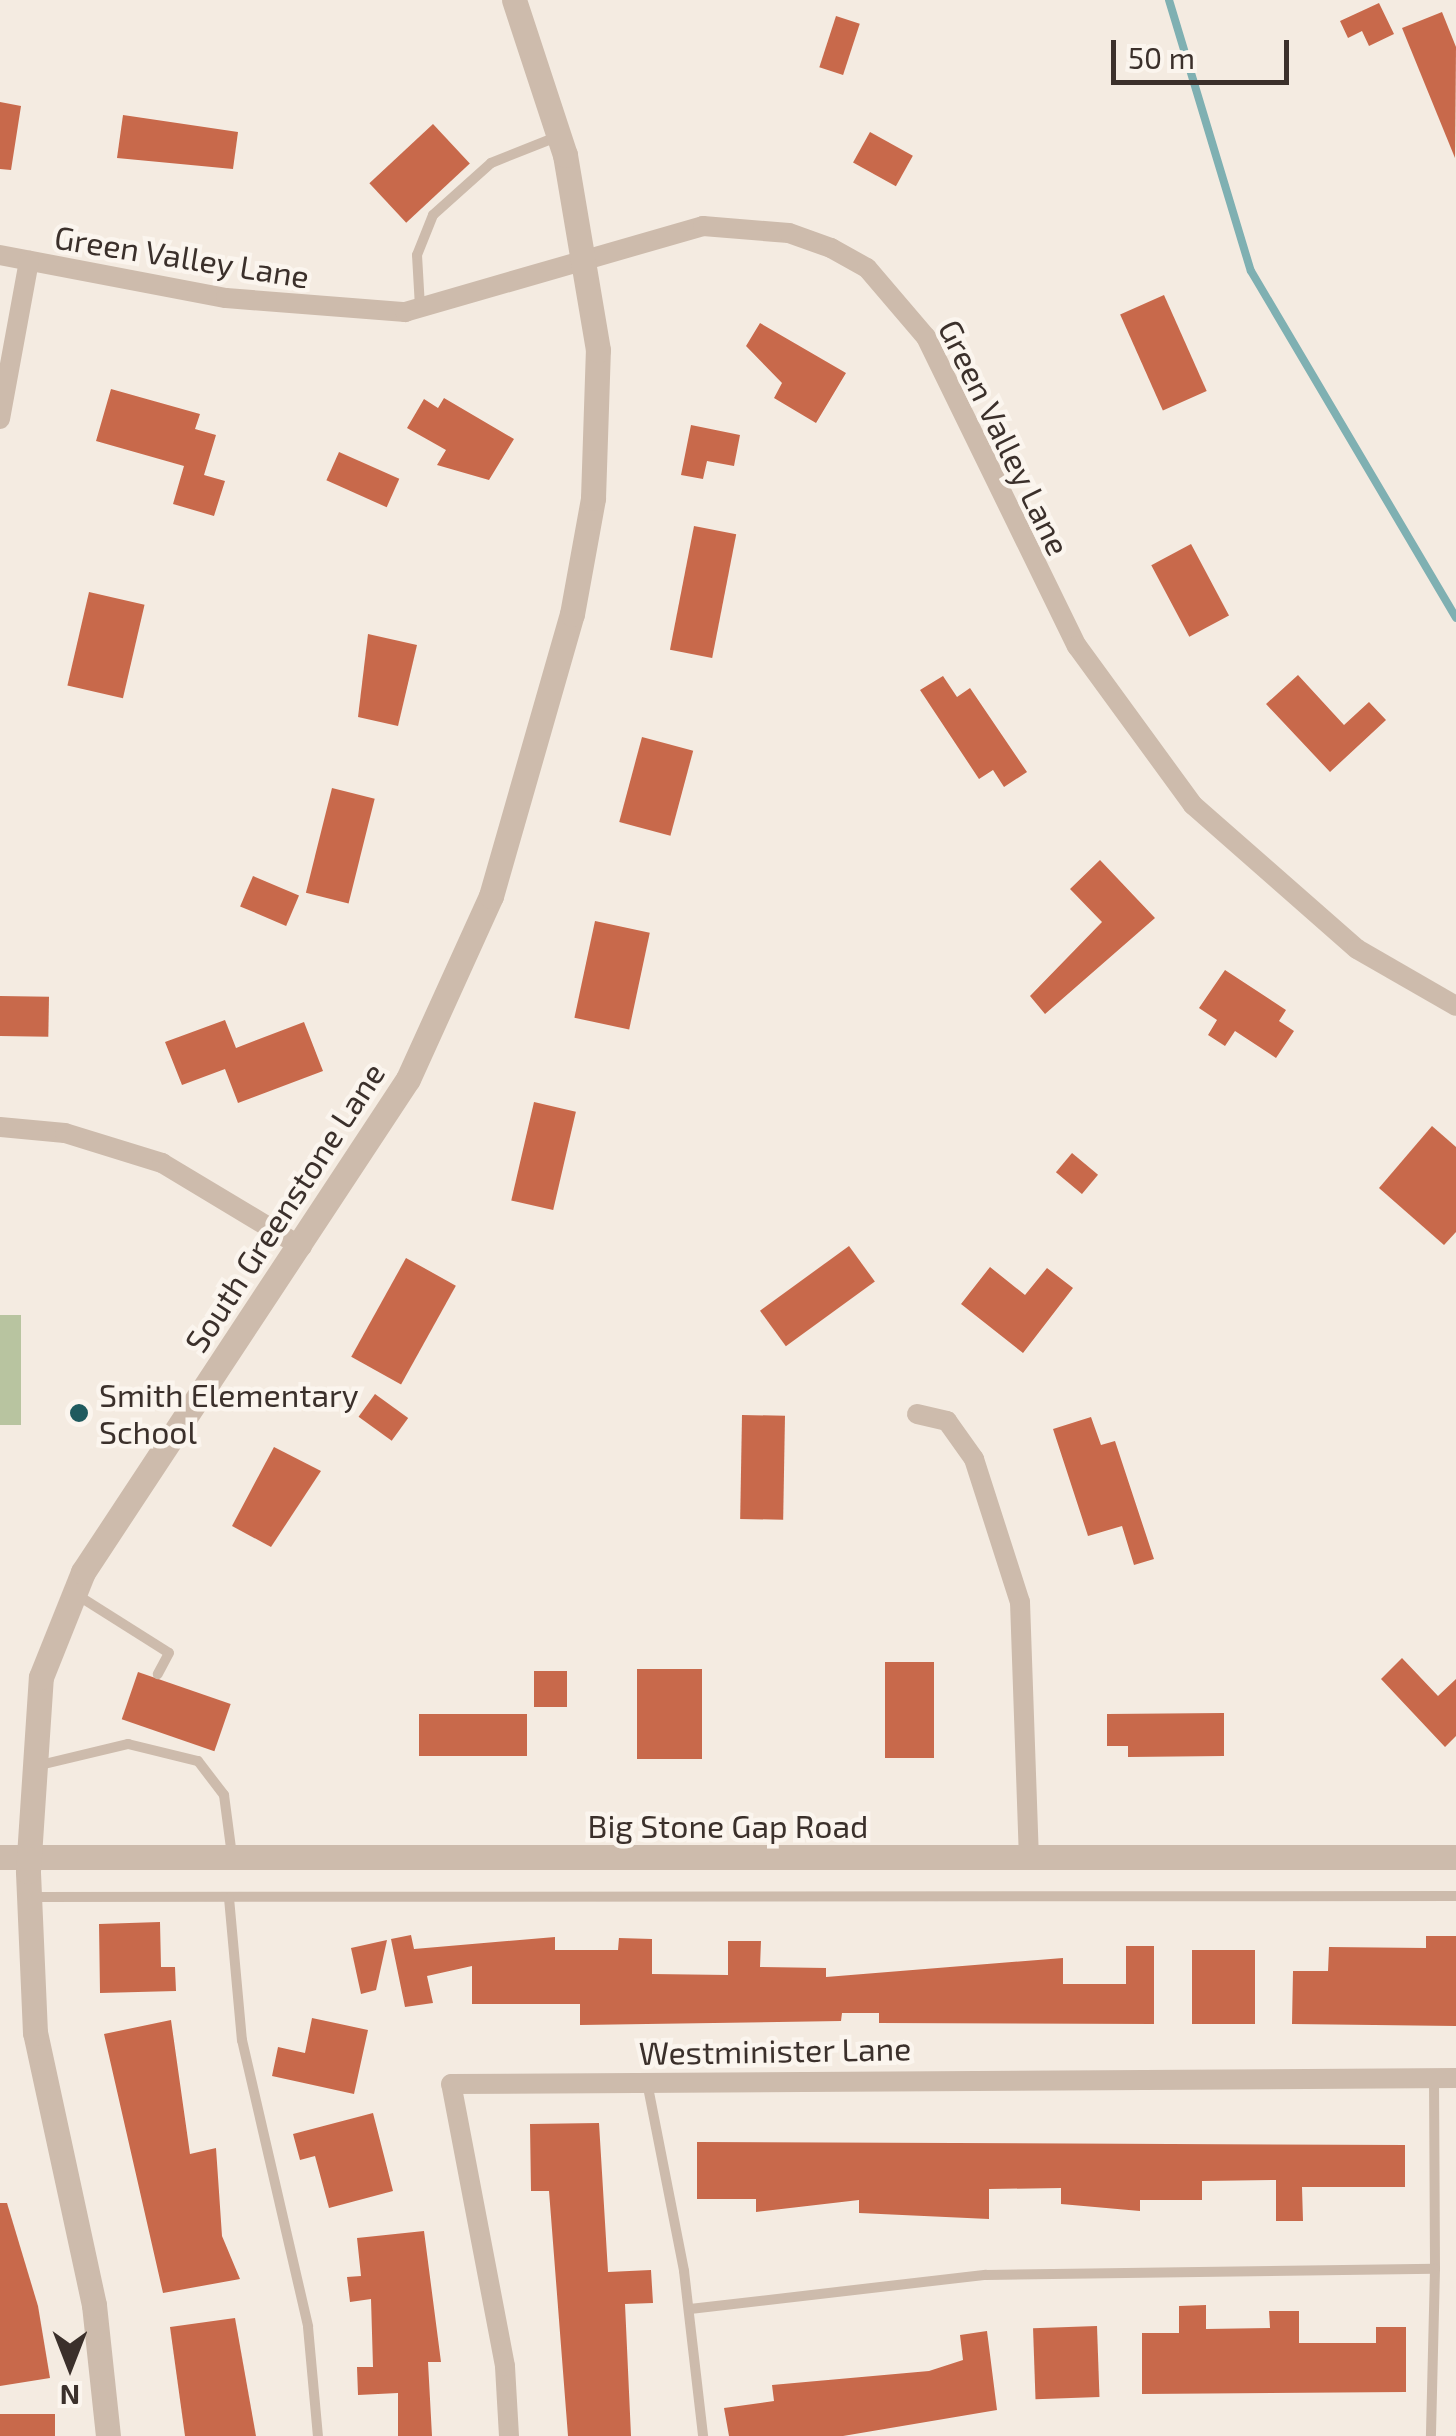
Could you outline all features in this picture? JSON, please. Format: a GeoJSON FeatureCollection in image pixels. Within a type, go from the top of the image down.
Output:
{"type":"FeatureCollection","features":[{"type":"Feature","properties":{"kind":"street","name":"South Greenstone Lane"},"geometry":{"type":"LineString","coordinates":[[108,2436],[94,2305],[42,2100],[29,1897],[32,1766],[41,1677],[74,1592],[408,1079],[491,896],[572,614],[598,438],[585,257],[560,135],[514,0]]}},
{"type":"Feature","properties":{"kind":"street","name":"Green Valley Lane"},"geometry":{"type":"LineString","coordinates":[[0,256],[301,308],[420,310],[496,293],[657,233],[744,226],[789,233],[867,268],[926,337],[1054,605],[1136,736],[1292,899],[1456,1006]]}},
{"type":"Feature","properties":{"kind":"street"},"geometry":{"type":"LineString","coordinates":[[0,419],[29,261]]}},
{"type":"Feature","properties":{"kind":"street"},"geometry":{"type":"LineString","coordinates":[[0,1127],[65,1133],[162,1163],[302,1247]]}},
{"type":"Feature","properties":{"kind":"street"},"geometry":{"type":"LineString","coordinates":[[917,1414],[946,1421],[974,1459],[1020,1602],[1029,1857]]}},
{"type":"Feature","properties":{"kind":"street","name":"Big Stone Gap Road"},"geometry":{"type":"LineString","coordinates":[[0,1857],[1456,1857]]}},
{"type":"Feature","properties":{"kind":"street","name":"Westminister Lane"},"geometry":{"type":"LineString","coordinates":[[510,2436],[500,2331],[451,2084],[1456,2078]]}},
{"type":"Feature","properties":{"kind":"lane"},"geometry":{"type":"LineString","coordinates":[[420,310],[417,255],[433,215],[491,163],[560,135]]}},
{"type":"Feature","properties":{"kind":"lane"},"geometry":{"type":"LineString","coordinates":[[74,1592],[168,1653],[158,1674]]}},
{"type":"Feature","properties":{"kind":"lane"},"geometry":{"type":"LineString","coordinates":[[32,1766],[128,1744],[198,1762],[224,1795],[232,1857]]}},
{"type":"Feature","properties":{"kind":"lane"},"geometry":{"type":"LineString","coordinates":[[29,1897],[1456,1896]]}},
{"type":"Feature","properties":{"kind":"lane"},"geometry":{"type":"LineString","coordinates":[[229,1898],[242,2040],[308,2328],[318,2436]]}},
{"type":"Feature","properties":{"kind":"lane"},"geometry":{"type":"LineString","coordinates":[[1431,2436],[1434,2078]]}},
{"type":"Feature","properties":{"kind":"lane"},"geometry":{"type":"LineString","coordinates":[[646,2081],[690,2309],[702,2436]]}},
{"type":"Feature","properties":{"kind":"lane"},"geometry":{"type":"LineString","coordinates":[[690,2309],[986,2275],[1435,2269]]}},
{"type":"Feature","properties":{"kind":"green space"},"geometry":{"type":"Polygon","coordinates":[[[0,1315],[21,1315],[21,1425],[0,1425],[0,1315]]]}},
{"type":"Feature","properties":{"kind":"building"},"geometry":{"type":"Polygon","coordinates":[[[1379,3],[1394,34],[1369,46],[1362,31],[1348,38],[1340,21],[1379,3]]]}},
{"type":"Feature","properties":{"kind":"building"},"geometry":{"type":"Polygon","coordinates":[[[1442,12],[1456,47],[1455,158],[1402,28],[1442,12]]]}},
{"type":"Feature","properties":{"kind":"building"},"geometry":{"type":"Polygon","coordinates":[[[836,16],[860,24],[843,75],[819,67],[836,16]]]}},
{"type":"Feature","properties":{"kind":"building"},"geometry":{"type":"Polygon","coordinates":[[[0,102],[21,106],[11,170],[0,169],[0,102]]]}},
{"type":"Feature","properties":{"kind":"building"},"geometry":{"type":"Polygon","coordinates":[[[123,115],[238,132],[233,169],[117,158],[123,115]]]}},
{"type":"Feature","properties":{"kind":"building"},"geometry":{"type":"Polygon","coordinates":[[[433,124],[470,163],[406,223],[369,183],[433,124]]]}},
{"type":"Feature","properties":{"kind":"building"},"geometry":{"type":"Polygon","coordinates":[[[870,132],[913,156],[896,186],[853,163],[870,132]]]}},
{"type":"Feature","properties":{"kind":"building"},"geometry":{"type":"Polygon","coordinates":[[[1164,295],[1207,391],[1163,410],[1120,315],[1164,295]]]}},
{"type":"Feature","properties":{"kind":"building"},"geometry":{"type":"Polygon","coordinates":[[[760,323],[846,373],[816,423],[774,398],[782,383],[746,346],[760,323]]]}},
{"type":"Feature","properties":{"kind":"building"},"geometry":{"type":"Polygon","coordinates":[[[111,389],[200,414],[195,429],[216,435],[204,475],[225,481],[214,516],[173,504],[184,466],[96,441],[111,389]]]}},
{"type":"Feature","properties":{"kind":"building"},"geometry":{"type":"Polygon","coordinates":[[[444,398],[514,439],[489,480],[437,465],[446,450],[407,428],[424,399],[438,408],[444,398]]]}},
{"type":"Feature","properties":{"kind":"building"},"geometry":{"type":"Polygon","coordinates":[[[691,425],[740,435],[734,466],[707,461],[703,479],[681,475],[691,425]]]}},
{"type":"Feature","properties":{"kind":"building"},"geometry":{"type":"Polygon","coordinates":[[[339,452],[399,479],[387,507],[326,480],[339,452]]]}},
{"type":"Feature","properties":{"kind":"building"},"geometry":{"type":"Polygon","coordinates":[[[694,526],[736,534],[712,658],[670,650],[694,526]]]}},
{"type":"Feature","properties":{"kind":"building"},"geometry":{"type":"Polygon","coordinates":[[[1191,544],[1229,616],[1189,637],[1151,565],[1191,544]]]}},
{"type":"Feature","properties":{"kind":"building"},"geometry":{"type":"Polygon","coordinates":[[[89,592],[145,605],[123,698],[67,686],[89,592]]]}},
{"type":"Feature","properties":{"kind":"building"},"geometry":{"type":"Polygon","coordinates":[[[368,634],[417,645],[398,726],[358,717],[368,634]]]}},
{"type":"Feature","properties":{"kind":"building"},"geometry":{"type":"Polygon","coordinates":[[[1298,675],[1344,725],[1369,702],[1386,720],[1330,772],[1266,704],[1298,675]]]}},
{"type":"Feature","properties":{"kind":"building"},"geometry":{"type":"Polygon","coordinates":[[[943,676],[957,697],[970,688],[1027,772],[1004,787],[993,770],[979,779],[920,690],[943,676]]]}},
{"type":"Feature","properties":{"kind":"building"},"geometry":{"type":"Polygon","coordinates":[[[642,737],[693,751],[670,836],[619,822],[642,737]]]}},
{"type":"Feature","properties":{"kind":"building"},"geometry":{"type":"Polygon","coordinates":[[[332,788],[375,799],[349,903],[306,893],[332,788]]]}},
{"type":"Feature","properties":{"kind":"building"},"geometry":{"type":"Polygon","coordinates":[[[1100,860],[1155,918],[1045,1014],[1030,996],[1102,922],[1070,889],[1100,860]]]}},
{"type":"Feature","properties":{"kind":"building"},"geometry":{"type":"Polygon","coordinates":[[[253,876],[299,896],[286,926],[240,906],[253,876]]]}},
{"type":"Feature","properties":{"kind":"building"},"geometry":{"type":"Polygon","coordinates":[[[595,921],[650,933],[629,1029],[574,1018],[595,921]]]}},
{"type":"Feature","properties":{"kind":"building"},"geometry":{"type":"Polygon","coordinates":[[[1225,970],[1286,1010],[1279,1021],[1294,1031],[1276,1058],[1235,1031],[1225,1046],[1208,1035],[1217,1020],[1199,1008],[1225,970]]]}},
{"type":"Feature","properties":{"kind":"building"},"geometry":{"type":"Polygon","coordinates":[[[0,996],[49,997],[48,1037],[0,1036],[0,996]]]}},
{"type":"Feature","properties":{"kind":"building"},"geometry":{"type":"Polygon","coordinates":[[[225,1020],[236,1048],[304,1022],[323,1071],[238,1103],[225,1069],[182,1085],[165,1042],[225,1020]]]}},
{"type":"Feature","properties":{"kind":"building"},"geometry":{"type":"Polygon","coordinates":[[[534,1102],[576,1112],[553,1210],[511,1200],[534,1102]]]}},
{"type":"Feature","properties":{"kind":"building"},"geometry":{"type":"Polygon","coordinates":[[[1432,1126],[1456,1147],[1456,1232],[1444,1245],[1379,1188],[1432,1126]]]}},
{"type":"Feature","properties":{"kind":"building"},"geometry":{"type":"Polygon","coordinates":[[[1072,1153],[1098,1175],[1082,1194],[1056,1172],[1072,1153]]]}},
{"type":"Feature","properties":{"kind":"building"},"geometry":{"type":"Polygon","coordinates":[[[849,1246],[875,1282],[786,1346],[760,1311],[849,1246]]]}},
{"type":"Feature","properties":{"kind":"building"},"geometry":{"type":"Polygon","coordinates":[[[406,1258],[456,1286],[401,1384],[351,1357],[406,1258]]]}},
{"type":"Feature","properties":{"kind":"building"},"geometry":{"type":"Polygon","coordinates":[[[990,1267],[1025,1295],[1047,1268],[1073,1288],[1023,1353],[961,1304],[990,1267]]]}},
{"type":"Feature","properties":{"kind":"building"},"geometry":{"type":"Polygon","coordinates":[[[375,1394],[408,1418],[392,1441],[359,1417],[375,1394]]]}},
{"type":"Feature","properties":{"kind":"building"},"geometry":{"type":"Polygon","coordinates":[[[742,1415],[785,1416],[783,1520],[740,1519],[742,1415]]]}},
{"type":"Feature","properties":{"kind":"building"},"geometry":{"type":"Polygon","coordinates":[[[1091,1417],[1101,1445],[1115,1441],[1154,1559],[1134,1565],[1122,1526],[1088,1536],[1053,1429],[1091,1417]]]}},
{"type":"Feature","properties":{"kind":"building"},"geometry":{"type":"Polygon","coordinates":[[[274,1447],[321,1471],[271,1547],[232,1526],[274,1447]]]}},
{"type":"Feature","properties":{"kind":"building"},"geometry":{"type":"Polygon","coordinates":[[[1402,1658],[1438,1696],[1456,1679],[1456,1736],[1445,1747],[1381,1679],[1402,1658]]]}},
{"type":"Feature","properties":{"kind":"building"},"geometry":{"type":"Polygon","coordinates":[[[885,1662],[934,1662],[934,1758],[885,1758],[885,1662]]]}},
{"type":"Feature","properties":{"kind":"building"},"geometry":{"type":"Polygon","coordinates":[[[637,1669],[702,1669],[702,1759],[637,1759],[637,1669]]]}},
{"type":"Feature","properties":{"kind":"building"},"geometry":{"type":"Polygon","coordinates":[[[534,1671],[567,1671],[567,1707],[534,1707],[534,1671]]]}},
{"type":"Feature","properties":{"kind":"building"},"geometry":{"type":"Polygon","coordinates":[[[138,1672],[231,1704],[214,1751],[122,1719],[138,1672]]]}},
{"type":"Feature","properties":{"kind":"building"},"geometry":{"type":"Polygon","coordinates":[[[1224,1713],[1224,1756],[1128,1757],[1128,1746],[1107,1746],[1107,1714],[1224,1713]]]}},
{"type":"Feature","properties":{"kind":"building"},"geometry":{"type":"Polygon","coordinates":[[[419,1714],[527,1714],[527,1756],[419,1756],[419,1714]]]}},
{"type":"Feature","properties":{"kind":"building"},"geometry":{"type":"Polygon","coordinates":[[[160,1922],[161,1967],[175,1967],[176,1991],[100,1993],[99,1924],[160,1922]]]}},
{"type":"Feature","properties":{"kind":"building"},"geometry":{"type":"Polygon","coordinates":[[[411,1935],[414,1949],[555,1937],[555,1950],[618,1950],[619,1938],[652,1939],[652,1974],[728,1975],[728,1941],[761,1941],[760,1967],[826,1968],[826,1977],[1063,1958],[1063,1984],[1126,1984],[1126,1946],[1154,1946],[1154,2024],[879,2023],[879,2013],[842,2013],[841,2021],[580,2025],[580,2004],[472,2004],[472,1966],[427,1976],[433,2003],[405,2007],[391,1939],[411,1935]]]}},
{"type":"Feature","properties":{"kind":"building"},"geometry":{"type":"Polygon","coordinates":[[[1426,1936],[1456,1936],[1456,2026],[1292,2024],[1293,1971],[1328,1971],[1329,1947],[1426,1948],[1426,1936]]]}},
{"type":"Feature","properties":{"kind":"building"},"geometry":{"type":"Polygon","coordinates":[[[387,1940],[376,1990],[361,1994],[351,1948],[387,1940]]]}},
{"type":"Feature","properties":{"kind":"building"},"geometry":{"type":"Polygon","coordinates":[[[1192,1950],[1255,1950],[1255,2024],[1192,2024],[1192,1950]]]}},
{"type":"Feature","properties":{"kind":"building"},"geometry":{"type":"Polygon","coordinates":[[[312,2018],[368,2030],[354,2094],[272,2076],[278,2047],[305,2053],[312,2018]]]}},
{"type":"Feature","properties":{"kind":"building"},"geometry":{"type":"Polygon","coordinates":[[[171,2020],[190,2154],[216,2148],[222,2236],[240,2279],[163,2293],[104,2034],[171,2020]]]}},
{"type":"Feature","properties":{"kind":"building"},"geometry":{"type":"Polygon","coordinates":[[[373,2113],[393,2191],[329,2208],[315,2156],[300,2160],[293,2134],[373,2113]]]}},
{"type":"Feature","properties":{"kind":"building"},"geometry":{"type":"Polygon","coordinates":[[[599,2123],[608,2272],[651,2270],[653,2303],[625,2304],[631,2436],[568,2436],[549,2191],[531,2191],[530,2124],[599,2123]]]}},
{"type":"Feature","properties":{"kind":"building"},"geometry":{"type":"Polygon","coordinates":[[[697,2142],[1405,2145],[1405,2187],[1302,2187],[1303,2221],[1276,2221],[1276,2180],[1202,2181],[1202,2200],[1140,2200],[1140,2211],[1061,2204],[1061,2188],[989,2189],[989,2219],[859,2213],[859,2200],[756,2212],[756,2199],[697,2199],[697,2142]]]}},
{"type":"Feature","properties":{"kind":"building"},"geometry":{"type":"Polygon","coordinates":[[[0,2203],[7,2203],[38,2306],[50,2378],[0,2386],[0,2203]]]}},
{"type":"Feature","properties":{"kind":"building"},"geometry":{"type":"Polygon","coordinates":[[[424,2231],[441,2362],[428,2362],[432,2436],[398,2436],[398,2393],[358,2395],[357,2367],[373,2367],[371,2299],[350,2302],[347,2277],[361,2276],[357,2238],[424,2231]]]}},
{"type":"Feature","properties":{"kind":"building"},"geometry":{"type":"Polygon","coordinates":[[[1206,2305],[1206,2329],[1270,2328],[1269,2311],[1299,2311],[1299,2343],[1376,2343],[1376,2327],[1406,2327],[1406,2392],[1142,2394],[1142,2333],[1179,2333],[1179,2306],[1206,2305]]]}},
{"type":"Feature","properties":{"kind":"building"},"geometry":{"type":"Polygon","coordinates":[[[235,2318],[256,2436],[185,2436],[170,2327],[235,2318]]]}},
{"type":"Feature","properties":{"kind":"building"},"geometry":{"type":"Polygon","coordinates":[[[1097,2326],[1099,2397],[1036,2399],[1033,2328],[1097,2326]]]}},
{"type":"Feature","properties":{"kind":"building"},"geometry":{"type":"Polygon","coordinates":[[[987,2331],[997,2410],[843,2436],[729,2436],[724,2408],[774,2401],[772,2385],[929,2371],[963,2360],[960,2335],[987,2331]]]}},
{"type":"Feature","properties":{"kind":"building"},"geometry":{"type":"Polygon","coordinates":[[[0,2414],[55,2414],[55,2436],[0,2436],[0,2414]]]}},
{"type":"Feature","properties":{"kind":"waterway"},"geometry":{"type":"LineString","coordinates":[[1169,0],[1251,271],[1456,618]]}},
{"type":"Feature","properties":{"kind":"place","name":"Smith Elementary School"},"geometry":{"type":"Point","coordinates":[79,1413]}}]}
